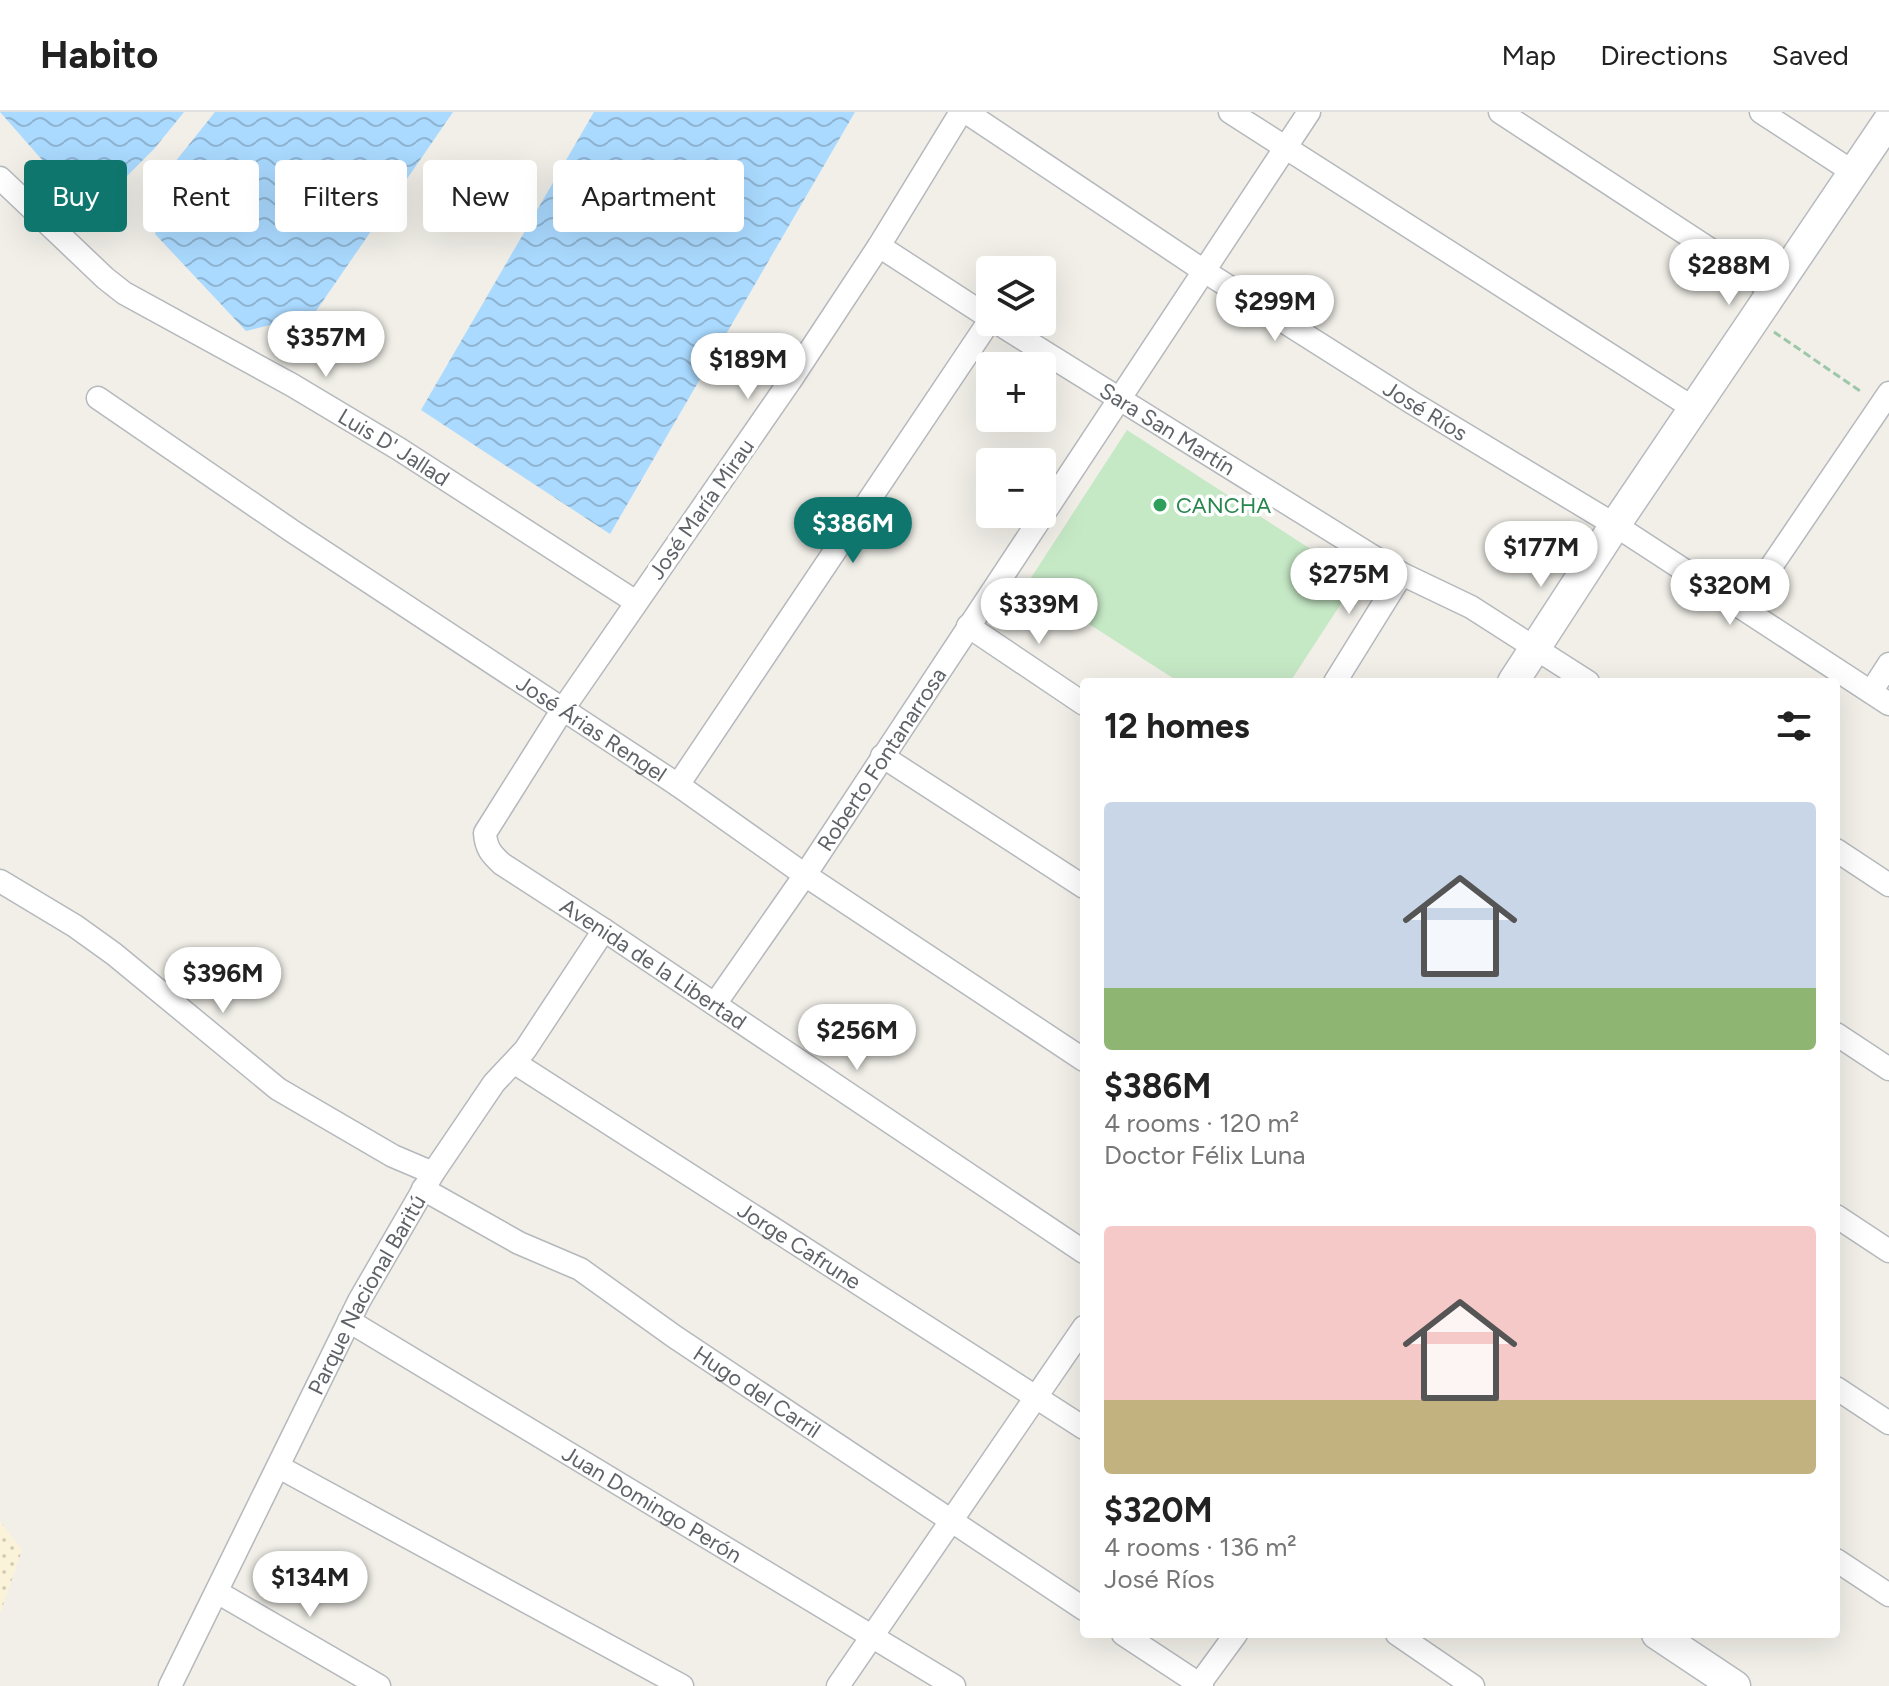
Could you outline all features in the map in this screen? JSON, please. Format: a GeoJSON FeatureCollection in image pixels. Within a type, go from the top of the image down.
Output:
{"type":"FeatureCollection","features":[{"type":"Feature","properties":{"kind":"street","name":"José María Mirau"},"geometry":{"type":"LineString","coordinates":[[502,864],[490,853],[485,833],[563,709],[790,381],[964,112]]}},
{"type":"Feature","properties":{"kind":"street","name":"José Ríos"},"geometry":{"type":"LineString","coordinates":[[964,112],[1204,271],[1411,402],[1615,525],[1880,698]]}},
{"type":"Feature","properties":{"kind":"street"},"geometry":{"type":"LineString","coordinates":[[1230,112],[1693,408]]}},
{"type":"Feature","properties":{"kind":"street","name":"Roberto Fontanarrosa"},"geometry":{"type":"LineString","coordinates":[[715,1004],[805,875],[1309,112]]}},
{"type":"Feature","properties":{"kind":"street"},"geometry":{"type":"LineString","coordinates":[[1500,112],[1772,290]]}},
{"type":"Feature","properties":{"kind":"street"},"geometry":{"type":"LineString","coordinates":[[1761,112],[1853,172]]}},
{"type":"Feature","properties":{"kind":"street"},"geometry":{"type":"LineString","coordinates":[[1516,678],[1693,408],[1889,120]]}},
{"type":"Feature","properties":{"kind":"street","name":"Luis D' Jallad"},"geometry":{"type":"LineString","coordinates":[[0,178],[124,293],[292,385],[399,449],[636,602]]}},
{"type":"Feature","properties":{"kind":"street"},"geometry":{"type":"LineString","coordinates":[[879,246],[976,310]]}},
{"type":"Feature","properties":{"kind":"street"},"geometry":{"type":"LineString","coordinates":[[678,785],[979,336]]}},
{"type":"Feature","properties":{"kind":"street","name":"Sara San Martín"},"geometry":{"type":"LineString","coordinates":[[1019,336],[1402,574],[1471,607],[1582,678]]}},
{"type":"Feature","properties":{"kind":"street","name":"José Árias Rengel"},"geometry":{"type":"LineString","coordinates":[[98,398],[1080,1057]]}},
{"type":"Feature","properties":{"kind":"street"},"geometry":{"type":"LineString","coordinates":[[1743,608],[1885,399]]}},
{"type":"Feature","properties":{"kind":"street"},"geometry":{"type":"LineString","coordinates":[[1337,678],[1402,574]]}},
{"type":"Feature","properties":{"kind":"street"},"geometry":{"type":"LineString","coordinates":[[968,626],[1080,701]]}},
{"type":"Feature","properties":{"kind":"street"},"geometry":{"type":"LineString","coordinates":[[1880,698],[1889,664]]}},
{"type":"Feature","properties":{"kind":"street"},"geometry":{"type":"LineString","coordinates":[[882,756],[1080,884]]}},
{"type":"Feature","properties":{"kind":"street"},"geometry":{"type":"LineString","coordinates":[[1840,853],[1889,885]]}},
{"type":"Feature","properties":{"kind":"street","name":"Avenida de la Libertad"},"geometry":{"type":"LineString","coordinates":[[502,864],[1080,1249]]}},
{"type":"Feature","properties":{"kind":"street","name":"Hugo del Carril"},"geometry":{"type":"LineString","coordinates":[[0,881],[75,926],[114,954],[278,1089],[393,1156],[519,1243],[580,1269],[675,1337],[1080,1606]]}},
{"type":"Feature","properties":{"kind":"street","name":"Parque Nacional Baritú"},"geometry":{"type":"LineString","coordinates":[[170,1686],[349,1321],[428,1181],[494,1083],[515,1063],[604,930]]}},
{"type":"Feature","properties":{"kind":"street"},"geometry":{"type":"LineString","coordinates":[[1840,1037],[1889,1069]]}},
{"type":"Feature","properties":{"kind":"street","name":"Jorge Cafrune"},"geometry":{"type":"LineString","coordinates":[[515,1063],[1080,1425]]}},
{"type":"Feature","properties":{"kind":"street"},"geometry":{"type":"LineString","coordinates":[[1840,1219],[1889,1251]]}},
{"type":"Feature","properties":{"kind":"street","name":"Juan Domingo Perón"},"geometry":{"type":"LineString","coordinates":[[349,1321],[954,1686]]}},
{"type":"Feature","properties":{"kind":"street"},"geometry":{"type":"LineString","coordinates":[[838,1686],[1080,1333]]}},
{"type":"Feature","properties":{"kind":"street"},"geometry":{"type":"LineString","coordinates":[[1840,1391],[1889,1423]]}},
{"type":"Feature","properties":{"kind":"street"},"geometry":{"type":"LineString","coordinates":[[279,1467],[682,1686]]}},
{"type":"Feature","properties":{"kind":"street"},"geometry":{"type":"LineString","coordinates":[[1840,1563],[1889,1595]]}},
{"type":"Feature","properties":{"kind":"street"},"geometry":{"type":"LineString","coordinates":[[217,1592],[379,1686]]}},
{"type":"Feature","properties":{"kind":"street"},"geometry":{"type":"LineString","coordinates":[[1129,1638],[1200,1685],[1233,1638]]}},
{"type":"Feature","properties":{"kind":"street"},"geometry":{"type":"LineString","coordinates":[[1403,1638],[1473,1686]]}},
{"type":"Feature","properties":{"kind":"street"},"geometry":{"type":"LineString","coordinates":[[1663,1638],[1735,1686]]}},
{"type":"Feature","properties":{"kind":"path"},"geometry":{"type":"LineString","coordinates":[[1754,319],[1885,399]]}},
{"type":"Feature","properties":{"kind":"sand"},"geometry":{"type":"Polygon","coordinates":[[[0,1521],[22,1550],[0,1614],[0,1521]]]}},
{"type":"Feature","properties":{"kind":"green space","name":"CANCHA"},"geometry":{"type":"Polygon","coordinates":[[[1127,430],[1357,579],[1293,678],[1173,678],[1027,584],[1127,430]]]}},
{"type":"Feature","properties":{"kind":"water"},"geometry":{"type":"Polygon","coordinates":[[[0,112],[184,112],[127,176],[127,160],[42,160],[0,112]]]}},
{"type":"Feature","properties":{"kind":"water"},"geometry":{"type":"Polygon","coordinates":[[[215,112],[453,112],[407,179],[407,160],[275,160],[275,232],[370,232],[314,314],[246,331],[155,234],[259,232],[259,160],[177,160],[215,112]]]}},
{"type":"Feature","properties":{"kind":"water"},"geometry":{"type":"Polygon","coordinates":[[[594,112],[855,112],[610,534],[421,410],[524,232],[537,232],[537,210],[553,183],[553,232],[744,232],[744,160],[566,160],[594,112]]]}},
{"type":"Feature","properties":{"kind":"place","name":"CANCHA"},"geometry":{"type":"Point","coordinates":[1160,505]}}]}
